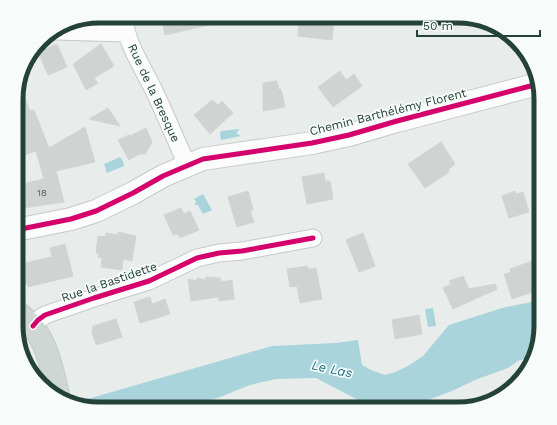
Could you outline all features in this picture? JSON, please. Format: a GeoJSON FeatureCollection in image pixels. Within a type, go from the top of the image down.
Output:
{"type":"FeatureCollection","features":[{"type":"Feature","properties":{"kind":"main road"},"geometry":{"type":"LineString","coordinates":[[23,317],[38,332],[49,355],[57,389]]}},
{"type":"Feature","properties":{"kind":"street"},"geometry":{"type":"LineString","coordinates":[[70,29],[126,26]]}},
{"type":"Feature","properties":{"kind":"street","name":"Rue de la Bresque"},"geometry":{"type":"LineString","coordinates":[[126,26],[187,165]]}},
{"type":"Feature","properties":{"kind":"street","name":"Chemin Barthélémy Florent"},"geometry":{"type":"LineString","coordinates":[[23,229],[71,219],[96,211],[133,193],[162,176],[187,165],[211,157],[312,143],[349,135],[532,85]]}},
{"type":"Feature","properties":{"kind":"street","name":"Rue la Bastidette"},"geometry":{"type":"LineString","coordinates":[[33,326],[45,314],[149,281],[197,258],[313,238]]}},
{"type":"Feature","properties":{"kind":"water"},"geometry":{"type":"Polygon","coordinates":[[[239,129],[237,134],[241,136],[221,140],[221,131],[239,129]]]}},
{"type":"Feature","properties":{"kind":"water"},"geometry":{"type":"Polygon","coordinates":[[[120,157],[124,166],[107,173],[104,164],[120,157]]]}},
{"type":"Feature","properties":{"kind":"water"},"geometry":{"type":"Polygon","coordinates":[[[203,194],[212,210],[203,214],[198,205],[195,205],[196,201],[194,199],[203,194]]]}},
{"type":"Feature","properties":{"kind":"water","name":"Le Las"},"geometry":{"type":"Polygon","coordinates":[[[534,301],[533,341],[527,358],[518,361],[508,368],[423,402],[363,402],[316,378],[276,379],[250,385],[204,402],[94,402],[82,400],[272,346],[336,343],[358,340],[362,365],[385,375],[408,366],[423,356],[449,325],[502,308],[534,301]]]}},
{"type":"Feature","properties":{"kind":"water"},"geometry":{"type":"Polygon","coordinates":[[[433,308],[436,326],[428,327],[425,309],[433,308]]]}},
{"type":"Feature","properties":{"kind":"building"},"geometry":{"type":"Polygon","coordinates":[[[163,23],[209,23],[209,25],[165,35],[163,23]]]}},
{"type":"Feature","properties":{"kind":"building"},"geometry":{"type":"Polygon","coordinates":[[[299,23],[334,23],[332,40],[298,36],[299,23]]]}},
{"type":"Feature","properties":{"kind":"building"},"geometry":{"type":"Polygon","coordinates":[[[57,44],[67,67],[48,75],[39,53],[41,51],[57,44]]]}},
{"type":"Feature","properties":{"kind":"building"},"geometry":{"type":"Polygon","coordinates":[[[101,44],[114,66],[94,78],[98,83],[86,90],[73,64],[101,44]]]}},
{"type":"Feature","properties":{"kind":"building"},"geometry":{"type":"Polygon","coordinates":[[[340,71],[346,80],[354,74],[362,86],[333,107],[318,87],[340,71]]]}},
{"type":"Feature","properties":{"kind":"building"},"geometry":{"type":"Polygon","coordinates":[[[277,81],[279,90],[281,89],[285,107],[263,111],[263,83],[277,81]]]}},
{"type":"Feature","properties":{"kind":"building"},"geometry":{"type":"Polygon","coordinates":[[[24,93],[30,111],[34,110],[49,148],[85,127],[95,162],[56,171],[64,202],[23,208],[23,192],[25,192],[23,184],[44,179],[36,151],[24,155],[24,93]]]}},
{"type":"Feature","properties":{"kind":"building"},"geometry":{"type":"Polygon","coordinates":[[[212,100],[218,105],[222,101],[233,113],[210,134],[194,115],[212,100]]]}},
{"type":"Feature","properties":{"kind":"building"},"geometry":{"type":"Polygon","coordinates":[[[108,108],[120,126],[89,119],[108,108]]]}},
{"type":"Feature","properties":{"kind":"building"},"geometry":{"type":"Polygon","coordinates":[[[146,128],[152,142],[145,154],[139,154],[129,160],[118,140],[146,128]]]}},
{"type":"Feature","properties":{"kind":"building"},"geometry":{"type":"Polygon","coordinates":[[[441,142],[455,164],[448,170],[449,172],[425,188],[408,164],[441,142]]]}},
{"type":"Feature","properties":{"kind":"building"},"geometry":{"type":"Polygon","coordinates":[[[324,173],[325,181],[330,181],[333,199],[307,204],[302,177],[324,173]]]}},
{"type":"Feature","properties":{"kind":"building"},"geometry":{"type":"Polygon","coordinates":[[[248,191],[253,210],[250,211],[254,222],[237,227],[228,197],[248,191]]]}},
{"type":"Feature","properties":{"kind":"building"},"geometry":{"type":"Polygon","coordinates":[[[515,191],[516,194],[523,192],[529,212],[509,218],[502,196],[515,191]]]}},
{"type":"Feature","properties":{"kind":"building"},"geometry":{"type":"Polygon","coordinates":[[[181,208],[184,214],[190,211],[199,230],[180,238],[178,234],[173,235],[164,215],[181,208]]]}},
{"type":"Feature","properties":{"kind":"building"},"geometry":{"type":"Polygon","coordinates":[[[118,232],[136,236],[132,261],[123,259],[122,270],[101,267],[102,258],[98,257],[99,253],[96,253],[98,236],[105,237],[106,233],[118,235],[118,232]]]}},
{"type":"Feature","properties":{"kind":"building"},"geometry":{"type":"Polygon","coordinates":[[[363,233],[375,266],[359,272],[346,240],[363,233]]]}},
{"type":"Feature","properties":{"kind":"building"},"geometry":{"type":"Polygon","coordinates":[[[65,244],[73,276],[28,287],[23,279],[23,263],[52,257],[50,248],[65,244]]]}},
{"type":"Feature","properties":{"kind":"building"},"geometry":{"type":"Polygon","coordinates":[[[534,260],[534,291],[512,299],[504,274],[511,272],[510,269],[534,260]]]}},
{"type":"Feature","properties":{"kind":"building"},"geometry":{"type":"Polygon","coordinates":[[[307,266],[308,269],[316,268],[322,299],[300,303],[297,286],[290,287],[287,269],[307,266]]]}},
{"type":"Feature","properties":{"kind":"building"},"geometry":{"type":"Polygon","coordinates":[[[463,276],[469,289],[495,284],[497,289],[453,309],[443,288],[451,284],[449,281],[463,276]]]}},
{"type":"Feature","properties":{"kind":"building"},"geometry":{"type":"Polygon","coordinates":[[[206,277],[220,278],[221,282],[232,280],[234,299],[219,301],[218,297],[191,301],[188,279],[197,281],[197,278],[205,280],[206,277]]]}},
{"type":"Feature","properties":{"kind":"building"},"geometry":{"type":"Polygon","coordinates":[[[150,297],[152,304],[165,299],[170,314],[140,323],[134,302],[150,297]]]}},
{"type":"Feature","properties":{"kind":"building"},"geometry":{"type":"Polygon","coordinates":[[[419,315],[422,334],[395,339],[392,320],[419,315]]]}},
{"type":"Feature","properties":{"kind":"building"},"geometry":{"type":"Polygon","coordinates":[[[116,319],[122,337],[96,345],[92,332],[93,326],[116,319]]]}},
{"type":"Feature","properties":{"kind":"cycle path"},"geometry":{"type":"LineString","coordinates":[[23,229],[71,219],[96,211],[163,176],[203,159],[312,143],[349,135],[532,85]]}},
{"type":"Feature","properties":{"kind":"cycle path"},"geometry":{"type":"LineString","coordinates":[[33,326],[45,315],[149,281],[197,258],[313,238]]}}]}
